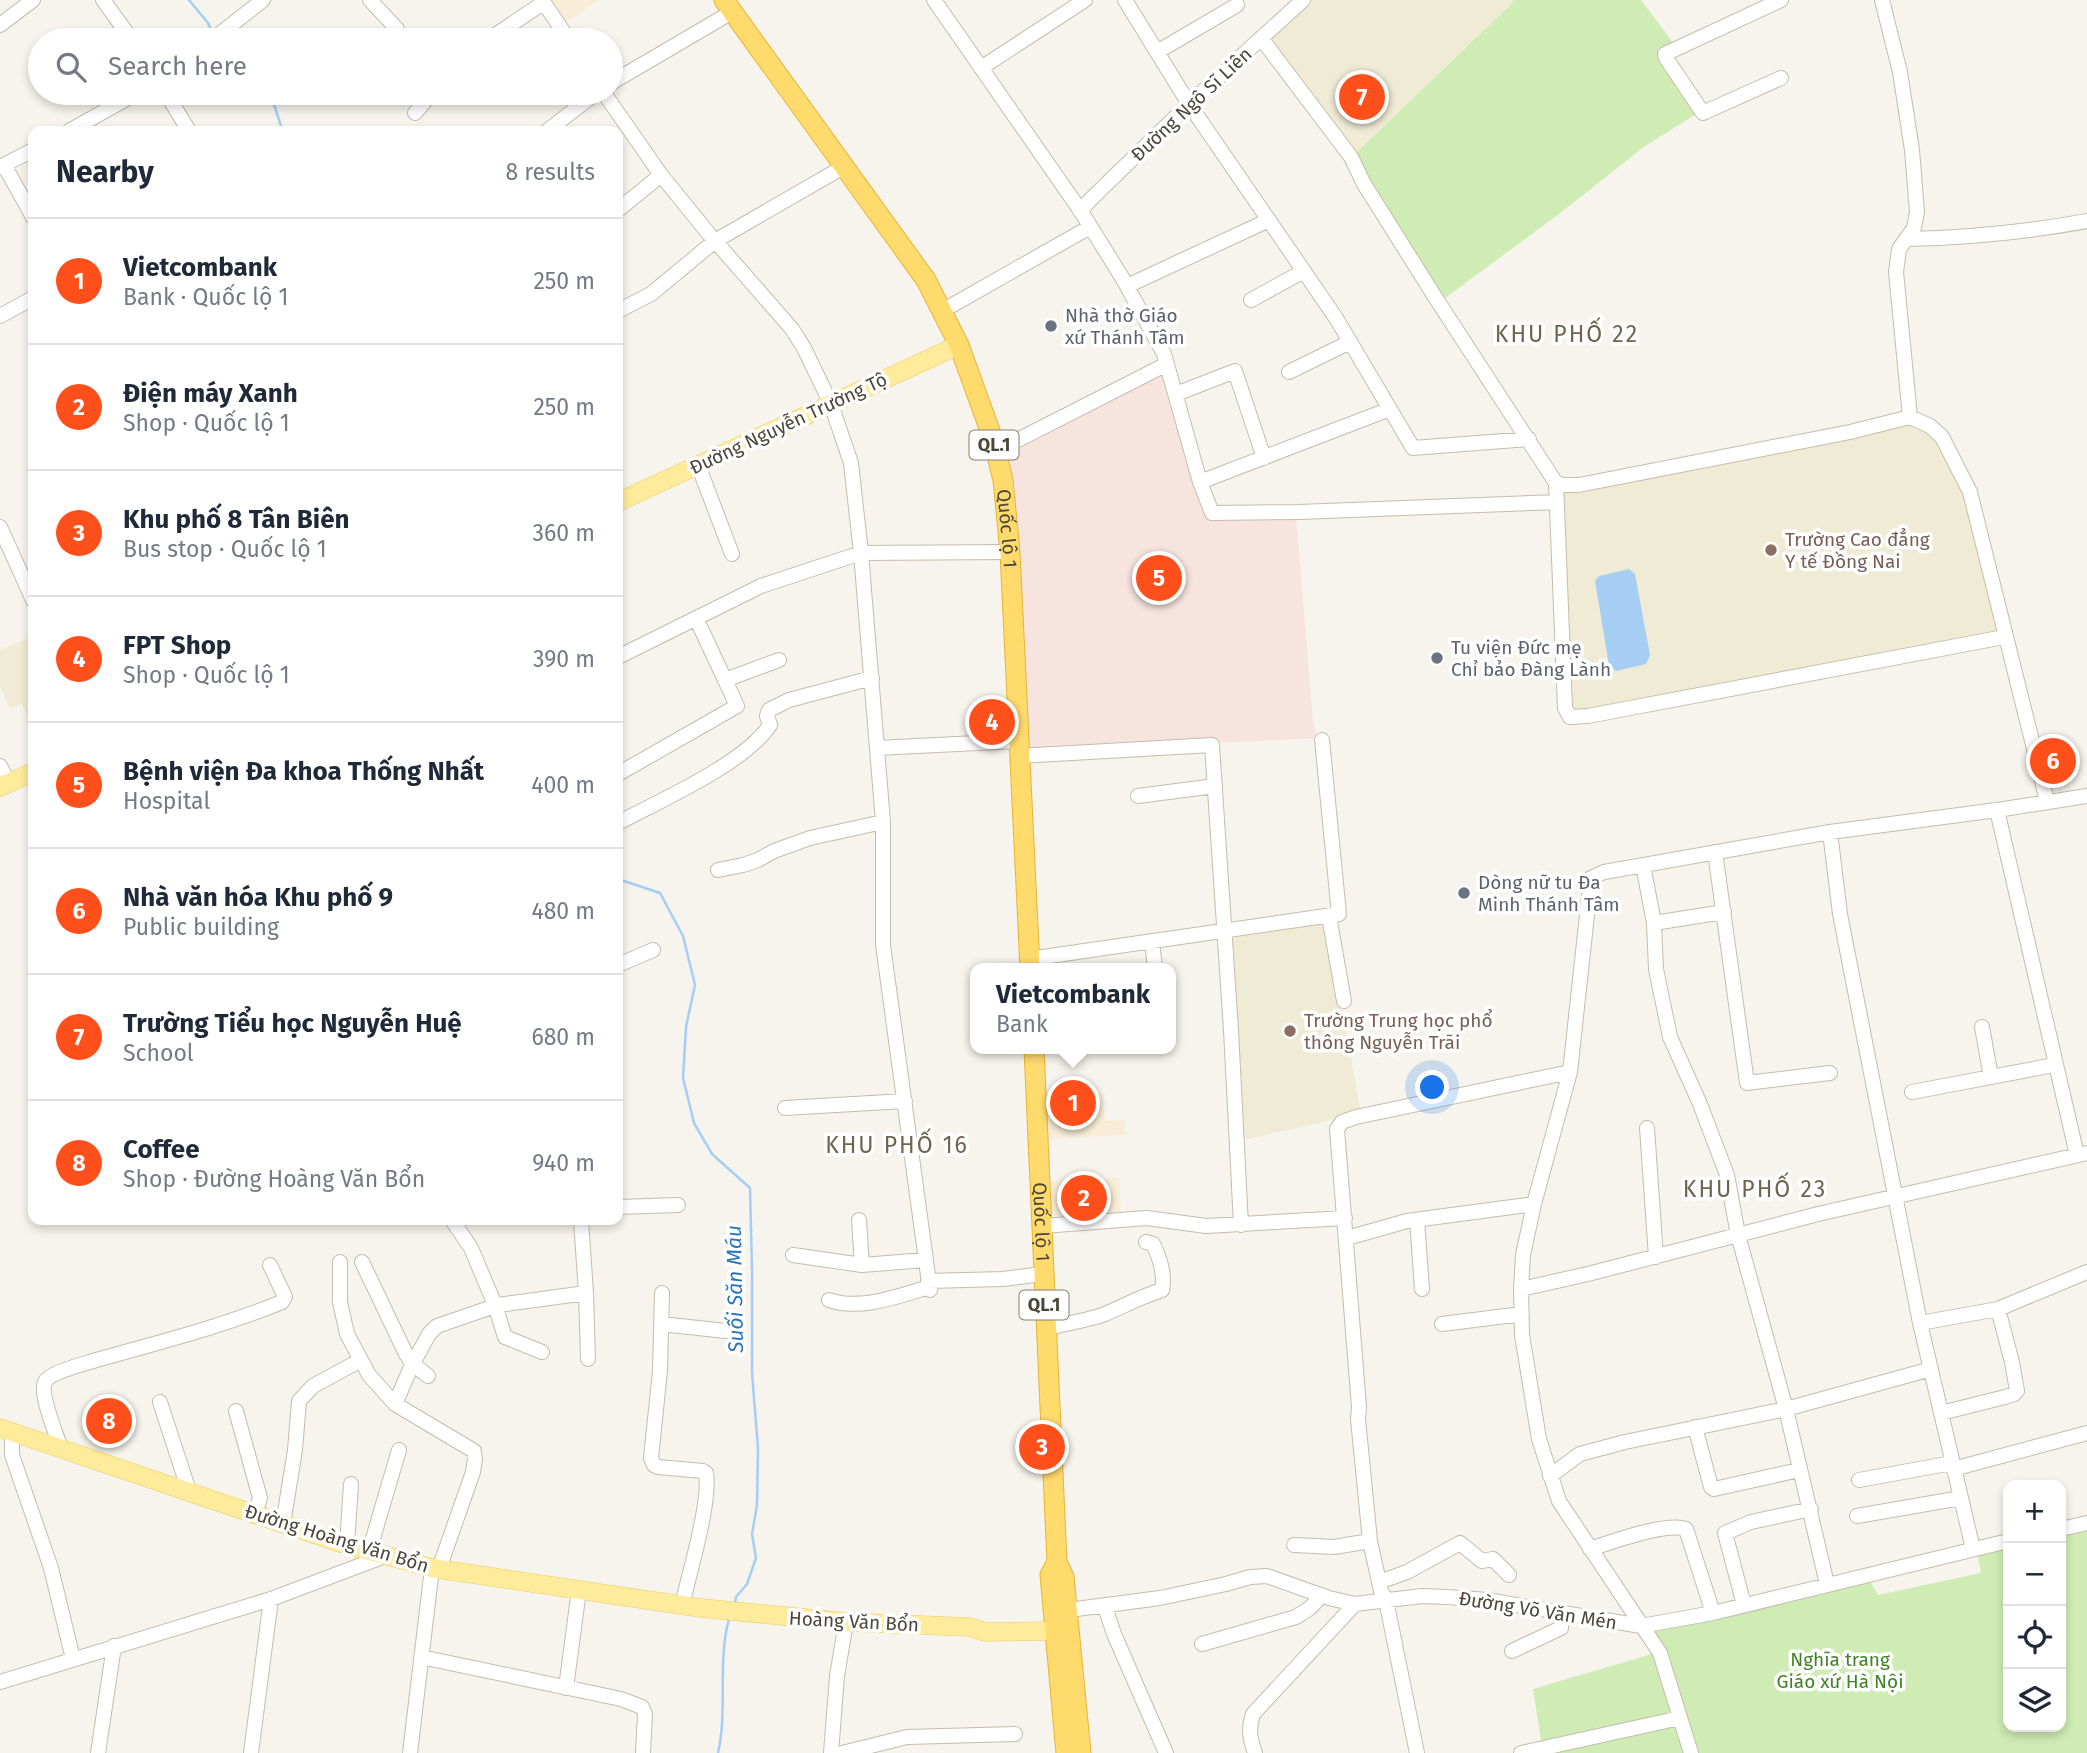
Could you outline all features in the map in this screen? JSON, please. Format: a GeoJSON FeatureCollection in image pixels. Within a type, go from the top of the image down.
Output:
{"type":"FeatureCollection","features":[{"type":"Feature","properties":{"kind":"highway","name":"Quốc lộ 1"},"geometry":{"type":"LineString","coordinates":[[728,6],[926,280],[959,345],[996,451],[1003,480],[1010,552],[1029,963]]}},
{"type":"Feature","properties":{"kind":"highway","name":"Quốc lộ 1"},"geometry":{"type":"LineString","coordinates":[[1034,1054],[1057,1562],[1064,1577],[1061,1621],[1066,1753]]}},
{"type":"Feature","properties":{"kind":"highway","name":"Quốc lộ 1"},"geometry":{"type":"LineString","coordinates":[[1061,1621],[1082,1753]]}},
{"type":"Feature","properties":{"kind":"main road","name":"Đường Nguyễn Trường Tộ"},"geometry":{"type":"LineString","coordinates":[[623,500],[959,345]]}},
{"type":"Feature","properties":{"kind":"main road"},"geometry":{"type":"LineString","coordinates":[[4,785],[28,774]]}},
{"type":"Feature","properties":{"kind":"main road","name":"Đường Hoàng Văn Bổn"},"geometry":{"type":"LineString","coordinates":[[6,1430],[377,1554],[436,1568],[732,1611]]}},
{"type":"Feature","properties":{"kind":"main road","name":"Hoàng Văn Bổn"},"geometry":{"type":"LineString","coordinates":[[732,1611],[846,1622],[970,1627],[985,1632],[1061,1621]]}},
{"type":"Feature","properties":{"kind":"street"},"geometry":{"type":"LineString","coordinates":[[0,25],[33,0]]}},
{"type":"Feature","properties":{"kind":"street"},"geometry":{"type":"LineString","coordinates":[[103,0],[123,28]]}},
{"type":"Feature","properties":{"kind":"street"},"geometry":{"type":"LineString","coordinates":[[227,28],[263,0]]}},
{"type":"Feature","properties":{"kind":"street"},"geometry":{"type":"LineString","coordinates":[[370,0],[396,28]]}},
{"type":"Feature","properties":{"kind":"street"},"geometry":{"type":"LineString","coordinates":[[933,0],[1080,211],[1127,286],[1164,354],[1200,482],[1212,513],[1557,502]]}},
{"type":"Feature","properties":{"kind":"street"},"geometry":{"type":"LineString","coordinates":[[981,68],[1085,0]]}},
{"type":"Feature","properties":{"kind":"street"},"geometry":{"type":"LineString","coordinates":[[1125,0],[1189,104],[1350,342],[1413,448],[1529,439]]}},
{"type":"Feature","properties":{"kind":"street","name":"Đường Ngô Sĩ Liên"},"geometry":{"type":"LineString","coordinates":[[1080,211],[1189,104],[1303,0]]}},
{"type":"Feature","properties":{"kind":"street"},"geometry":{"type":"LineString","coordinates":[[1781,0],[1665,54],[1665,58],[1704,112],[1781,78]]}},
{"type":"Feature","properties":{"kind":"street"},"geometry":{"type":"LineString","coordinates":[[1882,0],[1900,72],[1912,150],[1917,212],[1914,228],[1899,249],[1896,272],[1910,418]]}},
{"type":"Feature","properties":{"kind":"street"},"geometry":{"type":"LineString","coordinates":[[505,28],[542,1],[561,28]]}},
{"type":"Feature","properties":{"kind":"street"},"geometry":{"type":"LineString","coordinates":[[1157,52],[1237,5]]}},
{"type":"Feature","properties":{"kind":"street"},"geometry":{"type":"LineString","coordinates":[[623,75],[728,6]]}},
{"type":"Feature","properties":{"kind":"street"},"geometry":{"type":"LineString","coordinates":[[1261,38],[1351,157],[1364,184],[1428,286],[1556,482],[1565,708],[1570,717],[1588,716],[2004,637]]}},
{"type":"Feature","properties":{"kind":"street"},"geometry":{"type":"LineString","coordinates":[[78,126],[116,105]]}},
{"type":"Feature","properties":{"kind":"street"},"geometry":{"type":"LineString","coordinates":[[173,105],[185,126]]}},
{"type":"Feature","properties":{"kind":"street"},"geometry":{"type":"LineString","coordinates":[[415,113],[422,105]]}},
{"type":"Feature","properties":{"kind":"street"},"geometry":{"type":"LineString","coordinates":[[553,126],[581,105]]}},
{"type":"Feature","properties":{"kind":"street"},"geometry":{"type":"LineString","coordinates":[[610,105],[620,126]]}},
{"type":"Feature","properties":{"kind":"street"},"geometry":{"type":"LineString","coordinates":[[623,130],[792,329],[831,404],[851,463],[883,822],[883,945],[929,1286]]}},
{"type":"Feature","properties":{"kind":"street"},"geometry":{"type":"LineString","coordinates":[[28,153],[2,166],[28,209]]}},
{"type":"Feature","properties":{"kind":"street"},"geometry":{"type":"LineString","coordinates":[[623,308],[651,294],[715,241],[845,166]]}},
{"type":"Feature","properties":{"kind":"street"},"geometry":{"type":"LineString","coordinates":[[623,206],[661,175]]}},
{"type":"Feature","properties":{"kind":"street"},"geometry":{"type":"LineString","coordinates":[[1127,286],[1269,220]]}},
{"type":"Feature","properties":{"kind":"street"},"geometry":{"type":"LineString","coordinates":[[1907,239],[2033,231],[2087,221]]}},
{"type":"Feature","properties":{"kind":"street"},"geometry":{"type":"LineString","coordinates":[[942,310],[1090,227]]}},
{"type":"Feature","properties":{"kind":"street"},"geometry":{"type":"LineString","coordinates":[[1251,300],[1304,271]]}},
{"type":"Feature","properties":{"kind":"street"},"geometry":{"type":"LineString","coordinates":[[0,316],[28,301]]}},
{"type":"Feature","properties":{"kind":"street"},"geometry":{"type":"LineString","coordinates":[[1289,372],[1350,342]]}},
{"type":"Feature","properties":{"kind":"street"},"geometry":{"type":"LineString","coordinates":[[996,451],[1167,364]]}},
{"type":"Feature","properties":{"kind":"street"},"geometry":{"type":"LineString","coordinates":[[1176,394],[1235,371],[1264,458]]}},
{"type":"Feature","properties":{"kind":"street"},"geometry":{"type":"LineString","coordinates":[[1200,482],[1390,409]]}},
{"type":"Feature","properties":{"kind":"street"},"geometry":{"type":"LineString","coordinates":[[1556,482],[1578,485],[1910,418],[1930,426],[1942,437],[1967,486],[2047,801]]}},
{"type":"Feature","properties":{"kind":"street"},"geometry":{"type":"LineString","coordinates":[[698,465],[732,554]]}},
{"type":"Feature","properties":{"kind":"street"},"geometry":{"type":"LineString","coordinates":[[0,527],[28,589]]}},
{"type":"Feature","properties":{"kind":"street"},"geometry":{"type":"LineString","coordinates":[[623,654],[761,586],[861,553],[1010,552]]}},
{"type":"Feature","properties":{"kind":"street"},"geometry":{"type":"LineString","coordinates":[[623,771],[737,706],[696,618]]}},
{"type":"Feature","properties":{"kind":"street"},"geometry":{"type":"LineString","coordinates":[[725,680],[779,660]]}},
{"type":"Feature","properties":{"kind":"street"},"geometry":{"type":"LineString","coordinates":[[623,819],[724,766],[764,734],[770,725],[767,716],[769,710],[789,700],[872,678]]}},
{"type":"Feature","properties":{"kind":"street"},"geometry":{"type":"LineString","coordinates":[[1034,963],[1152,941],[1329,916],[1340,912],[1322,740]]}},
{"type":"Feature","properties":{"kind":"street"},"geometry":{"type":"LineString","coordinates":[[877,748],[1019,749],[1212,745],[1241,1224]]}},
{"type":"Feature","properties":{"kind":"street"},"geometry":{"type":"LineString","coordinates":[[0,766],[4,785]]}},
{"type":"Feature","properties":{"kind":"street"},"geometry":{"type":"LineString","coordinates":[[1138,796],[1215,786]]}},
{"type":"Feature","properties":{"kind":"street"},"geometry":{"type":"LineString","coordinates":[[1691,1753],[1660,1653],[1559,1501],[1539,1439],[1522,1335],[1523,1255],[1570,1072],[1591,878],[1604,872],[1830,832],[2087,796]]}},
{"type":"Feature","properties":{"kind":"street"},"geometry":{"type":"LineString","coordinates":[[1521,1289],[1588,1275],[1895,1195],[2082,1154],[2054,1065],[1997,810]]}},
{"type":"Feature","properties":{"kind":"street"},"geometry":{"type":"LineString","coordinates":[[718,870],[758,860],[810,838],[883,822]]}},
{"type":"Feature","properties":{"kind":"street"},"geometry":{"type":"LineString","coordinates":[[1830,832],[1840,914],[1920,1323],[1973,1549]]}},
{"type":"Feature","properties":{"kind":"street"},"geometry":{"type":"LineString","coordinates":[[1715,852],[1747,1083],[1830,1073]]}},
{"type":"Feature","properties":{"kind":"street"},"geometry":{"type":"LineString","coordinates":[[1643,865],[1654,922],[1656,969],[1670,1037],[1700,1104],[1727,1175],[1738,1236],[1786,1409],[1828,1584]]}},
{"type":"Feature","properties":{"kind":"street"},"geometry":{"type":"LineString","coordinates":[[1654,922],[1724,912]]}},
{"type":"Feature","properties":{"kind":"street"},"geometry":{"type":"LineString","coordinates":[[1329,916],[1344,1001]]}},
{"type":"Feature","properties":{"kind":"street"},"geometry":{"type":"LineString","coordinates":[[1152,941],[1154,963]]}},
{"type":"Feature","properties":{"kind":"street"},"geometry":{"type":"LineString","coordinates":[[623,963],[653,950]]}},
{"type":"Feature","properties":{"kind":"street"},"geometry":{"type":"LineString","coordinates":[[1982,1027],[1992,1077]]}},
{"type":"Feature","properties":{"kind":"street"},"geometry":{"type":"LineString","coordinates":[[1912,1092],[2054,1065]]}},
{"type":"Feature","properties":{"kind":"street"},"geometry":{"type":"LineString","coordinates":[[1417,1753],[1386,1600],[1381,1591],[1370,1541],[1358,1419],[1347,1238],[1337,1129],[1342,1122],[1570,1072]]}},
{"type":"Feature","properties":{"kind":"street"},"geometry":{"type":"LineString","coordinates":[[785,1108],[905,1101]]}},
{"type":"Feature","properties":{"kind":"street"},"geometry":{"type":"LineString","coordinates":[[1647,1128],[1656,1257]]}},
{"type":"Feature","properties":{"kind":"street"},"geometry":{"type":"LineString","coordinates":[[1347,1238],[1417,1220],[1534,1204]]}},
{"type":"Feature","properties":{"kind":"street"},"geometry":{"type":"LineString","coordinates":[[623,1207],[678,1205]]}},
{"type":"Feature","properties":{"kind":"street"},"geometry":{"type":"LineString","coordinates":[[1043,1226],[1147,1219],[1206,1226],[1345,1218]]}},
{"type":"Feature","properties":{"kind":"street"},"geometry":{"type":"LineString","coordinates":[[859,1220],[862,1265]]}},
{"type":"Feature","properties":{"kind":"street"},"geometry":{"type":"LineString","coordinates":[[1417,1220],[1422,1289]]}},
{"type":"Feature","properties":{"kind":"street"},"geometry":{"type":"LineString","coordinates":[[455,1225],[471,1248],[505,1337],[542,1352]]}},
{"type":"Feature","properties":{"kind":"street"},"geometry":{"type":"LineString","coordinates":[[581,1225],[588,1359]]}},
{"type":"Feature","properties":{"kind":"street"},"geometry":{"type":"LineString","coordinates":[[1045,1328],[1080,1322],[1105,1314],[1162,1290],[1163,1278],[1158,1254],[1153,1244],[1146,1242]]}},
{"type":"Feature","properties":{"kind":"street"},"geometry":{"type":"LineString","coordinates":[[793,1255],[862,1265],[925,1260]]}},
{"type":"Feature","properties":{"kind":"street"},"geometry":{"type":"LineString","coordinates":[[340,1262],[340,1302],[347,1334],[369,1375],[396,1404],[474,1451],[473,1472],[436,1568],[421,1657],[410,1753]]}},
{"type":"Feature","properties":{"kind":"street"},"geometry":{"type":"LineString","coordinates":[[362,1262],[412,1364],[428,1376]]}},
{"type":"Feature","properties":{"kind":"street"},"geometry":{"type":"LineString","coordinates":[[61,1449],[44,1396],[44,1385],[48,1378],[80,1365],[282,1303],[285,1297],[270,1265]]}},
{"type":"Feature","properties":{"kind":"street"},"geometry":{"type":"LineString","coordinates":[[1920,1323],[1998,1309],[2087,1272]]}},
{"type":"Feature","properties":{"kind":"street"},"geometry":{"type":"LineString","coordinates":[[829,1300],[841,1305],[856,1305],[929,1286],[1043,1273]]}},
{"type":"Feature","properties":{"kind":"street"},"geometry":{"type":"LineString","coordinates":[[396,1404],[412,1364],[429,1334],[437,1326],[495,1306],[586,1293]]}},
{"type":"Feature","properties":{"kind":"street"},"geometry":{"type":"LineString","coordinates":[[662,1293],[660,1371],[651,1458],[658,1467],[703,1471],[707,1479],[703,1511],[681,1605]]}},
{"type":"Feature","properties":{"kind":"street"},"geometry":{"type":"LineString","coordinates":[[1941,1413],[2005,1397],[2017,1391],[1998,1309]]}},
{"type":"Feature","properties":{"kind":"street"},"geometry":{"type":"LineString","coordinates":[[1442,1324],[1521,1314]]}},
{"type":"Feature","properties":{"kind":"street"},"geometry":{"type":"LineString","coordinates":[[661,1324],[726,1331]]}},
{"type":"Feature","properties":{"kind":"street"},"geometry":{"type":"LineString","coordinates":[[282,1524],[295,1450],[299,1401],[313,1386],[361,1360]]}},
{"type":"Feature","properties":{"kind":"street"},"geometry":{"type":"LineString","coordinates":[[1550,1476],[1580,1454],[1625,1442],[1786,1409],[1931,1369]]}},
{"type":"Feature","properties":{"kind":"street"},"geometry":{"type":"LineString","coordinates":[[160,1402],[189,1491]]}},
{"type":"Feature","properties":{"kind":"street"},"geometry":{"type":"LineString","coordinates":[[236,1411],[260,1497],[255,1514]]}},
{"type":"Feature","properties":{"kind":"street"},"geometry":{"type":"LineString","coordinates":[[1695,1427],[1711,1487],[1714,1489],[1799,1470]]}},
{"type":"Feature","properties":{"kind":"street"},"geometry":{"type":"LineString","coordinates":[[6,1430],[6,1457],[51,1568],[73,1659]]}},
{"type":"Feature","properties":{"kind":"street"},"geometry":{"type":"LineString","coordinates":[[1859,1480],[1953,1466],[2087,1433]]}},
{"type":"Feature","properties":{"kind":"street"},"geometry":{"type":"LineString","coordinates":[[0,1682],[271,1599],[377,1554],[399,1450]]}},
{"type":"Feature","properties":{"kind":"street"},"geometry":{"type":"LineString","coordinates":[[347,1545],[351,1484]]}},
{"type":"Feature","properties":{"kind":"street"},"geometry":{"type":"LineString","coordinates":[[1857,1516],[1961,1498]]}},
{"type":"Feature","properties":{"kind":"street"},"geometry":{"type":"LineString","coordinates":[[1744,1605],[1725,1533],[1751,1522],[1811,1509]]}},
{"type":"Feature","properties":{"kind":"street"},"geometry":{"type":"LineString","coordinates":[[2066,1528],[2087,1523]]}},
{"type":"Feature","properties":{"kind":"street"},"geometry":{"type":"LineString","coordinates":[[1590,1549],[1659,1529],[1686,1529],[1713,1613]]}},
{"type":"Feature","properties":{"kind":"street"},"geometry":{"type":"LineString","coordinates":[[1294,1545],[1334,1547],[1370,1541]]}},
{"type":"Feature","properties":{"kind":"street","name":"Đường Võ Văn Mén"},"geometry":{"type":"LineString","coordinates":[[1061,1621],[1105,1607],[1160,1598],[1250,1577],[1268,1576],[1355,1604],[1422,1596],[1487,1600],[1641,1626],[1713,1613],[2003,1542]]}},
{"type":"Feature","properties":{"kind":"street"},"geometry":{"type":"LineString","coordinates":[[1379,1582],[1407,1572],[1460,1543],[1482,1561],[1493,1559],[1509,1575]]}},
{"type":"Feature","properties":{"kind":"street"},"geometry":{"type":"LineString","coordinates":[[566,1688],[579,1590]]}},
{"type":"Feature","properties":{"kind":"street"},"geometry":{"type":"LineString","coordinates":[[1202,1644],[1296,1617],[1310,1608],[1322,1595]]}},
{"type":"Feature","properties":{"kind":"street"},"geometry":{"type":"LineString","coordinates":[[251,1753],[271,1599]]}},
{"type":"Feature","properties":{"kind":"street"},"geometry":{"type":"LineString","coordinates":[[1255,1753],[1249,1736],[1253,1714],[1355,1604]]}},
{"type":"Feature","properties":{"kind":"street"},"geometry":{"type":"LineString","coordinates":[[1105,1607],[1114,1634],[1166,1753]]}},
{"type":"Feature","properties":{"kind":"street"},"geometry":{"type":"LineString","coordinates":[[1512,1651],[1561,1628],[1562,1614]]}},
{"type":"Feature","properties":{"kind":"street"},"geometry":{"type":"LineString","coordinates":[[831,1753],[837,1676],[846,1622]]}},
{"type":"Feature","properties":{"kind":"street"},"geometry":{"type":"LineString","coordinates":[[98,1753],[114,1646]]}},
{"type":"Feature","properties":{"kind":"street"},"geometry":{"type":"LineString","coordinates":[[421,1657],[621,1699],[642,1707],[645,1714],[643,1753]]}},
{"type":"Feature","properties":{"kind":"street"},"geometry":{"type":"LineString","coordinates":[[1521,1753],[1679,1718]]}},
{"type":"Feature","properties":{"kind":"street"},"geometry":{"type":"LineString","coordinates":[[842,1753],[907,1737],[1015,1734]]}},
{"type":"Feature","properties":{"kind":"shaded area"},"geometry":{"type":"Polygon","coordinates":[[[546,0],[599,0],[563,25],[546,0]]]}},
{"type":"Feature","properties":{"kind":"shaded area"},"geometry":{"type":"Polygon","coordinates":[[[1309,0],[1513,1],[1354,155],[1266,39],[1309,0]]]}},
{"type":"Feature","properties":{"kind":"shaded area"},"geometry":{"type":"Polygon","coordinates":[[[1165,369],[1210,515],[1296,516],[1313,722],[1318,738],[1025,752],[1001,452],[1165,369]]]}},
{"type":"Feature","properties":{"kind":"shaded area","name":"Trường Cao đẳng Y tế Đồng Nai"},"geometry":{"type":"Polygon","coordinates":[[[1910,421],[1939,439],[1967,494],[2000,634],[1572,714],[1563,489],[1910,421]]]}},
{"type":"Feature","properties":{"kind":"shaded area"},"geometry":{"type":"Polygon","coordinates":[[[28,638],[28,717],[22,704],[10,709],[0,686],[0,650],[28,638]]]}},
{"type":"Feature","properties":{"kind":"shaded area"},"geometry":{"type":"Polygon","coordinates":[[[1011,708],[1013,738],[974,740],[972,711],[1011,708]]]}},
{"type":"Feature","properties":{"kind":"shaded area","name":"Trường Trung học phổ thông Nguyễn Trãi"},"geometry":{"type":"Polygon","coordinates":[[[1326,920],[1361,1113],[1240,1141],[1228,933],[1326,920]]]}},
{"type":"Feature","properties":{"kind":"shaded area"},"geometry":{"type":"Polygon","coordinates":[[[1103,1093],[1105,1121],[1124,1120],[1125,1135],[1044,1139],[1041,1097],[1103,1093]]]}},
{"type":"Feature","properties":{"kind":"shaded area"},"geometry":{"type":"Polygon","coordinates":[[[1119,1178],[1121,1213],[1048,1216],[1046,1181],[1119,1178]]]}},
{"type":"Feature","properties":{"kind":"green space"},"geometry":{"type":"Polygon","coordinates":[[[1512,0],[1641,0],[1674,44],[1666,48],[1698,113],[1645,146],[1559,214],[1441,301],[1354,155],[1513,2],[1512,0]]]}},
{"type":"Feature","properties":{"kind":"green space","name":"Nghĩa trang Giáo xứ Hà Nội"},"geometry":{"type":"Polygon","coordinates":[[[2087,1526],[2087,1753],[1543,1753],[1533,1689],[1662,1651],[1647,1628],[1868,1578],[1878,1595],[1981,1573],[1977,1552],[2003,1546],[2003,1732],[2066,1732],[2066,1531],[2087,1526]]]}},
{"type":"Feature","properties":{"kind":"water"},"geometry":{"type":"Polygon","coordinates":[[[1629,569],[1635,574],[1650,655],[1646,664],[1616,671],[1609,665],[1595,581],[1599,576],[1629,569]]]}},
{"type":"Feature","properties":{"kind":"waterway","name":"Suối Săn Máu"},"geometry":{"type":"LineString","coordinates":[[189,0],[210,28]]}},
{"type":"Feature","properties":{"kind":"waterway","name":"Suối Săn Máu"},"geometry":{"type":"LineString","coordinates":[[274,105],[281,126]]}},
{"type":"Feature","properties":{"kind":"waterway","name":"Suối Săn Máu"},"geometry":{"type":"LineString","coordinates":[[623,881],[660,893],[683,936],[695,985],[686,1027],[683,1078],[694,1123],[712,1154],[750,1188],[752,1373],[758,1448],[757,1505],[752,1534],[756,1558],[747,1584],[736,1597],[735,1603]]}},
{"type":"Feature","properties":{"kind":"waterway","name":"Suối Săn Máu"},"geometry":{"type":"LineString","coordinates":[[718,1753],[725,1636],[729,1619]]}},
{"type":"Feature","properties":{"kind":"place","name":"Trường Tiểu học Nguyễn Huệ"},"geometry":{"type":"Point","coordinates":[1362,97]}},
{"type":"Feature","properties":{"kind":"place","name":"Nhà thờ Giáo xứ Thánh Tâm"},"geometry":{"type":"Point","coordinates":[1051,326]}},
{"type":"Feature","properties":{"kind":"place","name":"Trường Cao đẳng Y tế Đồng Nai"},"geometry":{"type":"Point","coordinates":[1771,550]}},
{"type":"Feature","properties":{"kind":"place","name":"Bệnh viện Đa khoa Thống Nhất"},"geometry":{"type":"Point","coordinates":[1159,578]}},
{"type":"Feature","properties":{"kind":"place","name":"Tu viện Đức mẹ Chỉ bảo Đàng Lành"},"geometry":{"type":"Point","coordinates":[1437,658]}},
{"type":"Feature","properties":{"kind":"place","name":"FPT Shop"},"geometry":{"type":"Point","coordinates":[992,722]}},
{"type":"Feature","properties":{"kind":"place","name":"Nhà văn hóa Khu phố 9"},"geometry":{"type":"Point","coordinates":[2053,761]}},
{"type":"Feature","properties":{"kind":"place","name":"Dòng nữ tu Đa Minh Thánh Tâm"},"geometry":{"type":"Point","coordinates":[1464,893]}},
{"type":"Feature","properties":{"kind":"place","name":"Trường Trung học phổ thông Nguyễn Trãi"},"geometry":{"type":"Point","coordinates":[1290,1031]}},
{"type":"Feature","properties":{"kind":"place","name":"Vietcombank"},"geometry":{"type":"Point","coordinates":[1073,1103]}},
{"type":"Feature","properties":{"kind":"place","name":"Điện máy Xanh"},"geometry":{"type":"Point","coordinates":[1084,1198]}},
{"type":"Feature","properties":{"kind":"place","name":"Coffee"},"geometry":{"type":"Point","coordinates":[109,1421]}},
{"type":"Feature","properties":{"kind":"place","name":"Khu phố 8 Tân Biên"},"geometry":{"type":"Point","coordinates":[1042,1447]}},
{"type":"Feature","properties":{"kind":"district","name":"KHU PHỐ 22"},"geometry":{"type":"Point","coordinates":[1567,334]}},
{"type":"Feature","properties":{"kind":"district","name":"KHU PHỐ 16"},"geometry":{"type":"Point","coordinates":[897,1145]}},
{"type":"Feature","properties":{"kind":"district","name":"KHU PHỐ 23"},"geometry":{"type":"Point","coordinates":[1755,1189]}}]}
